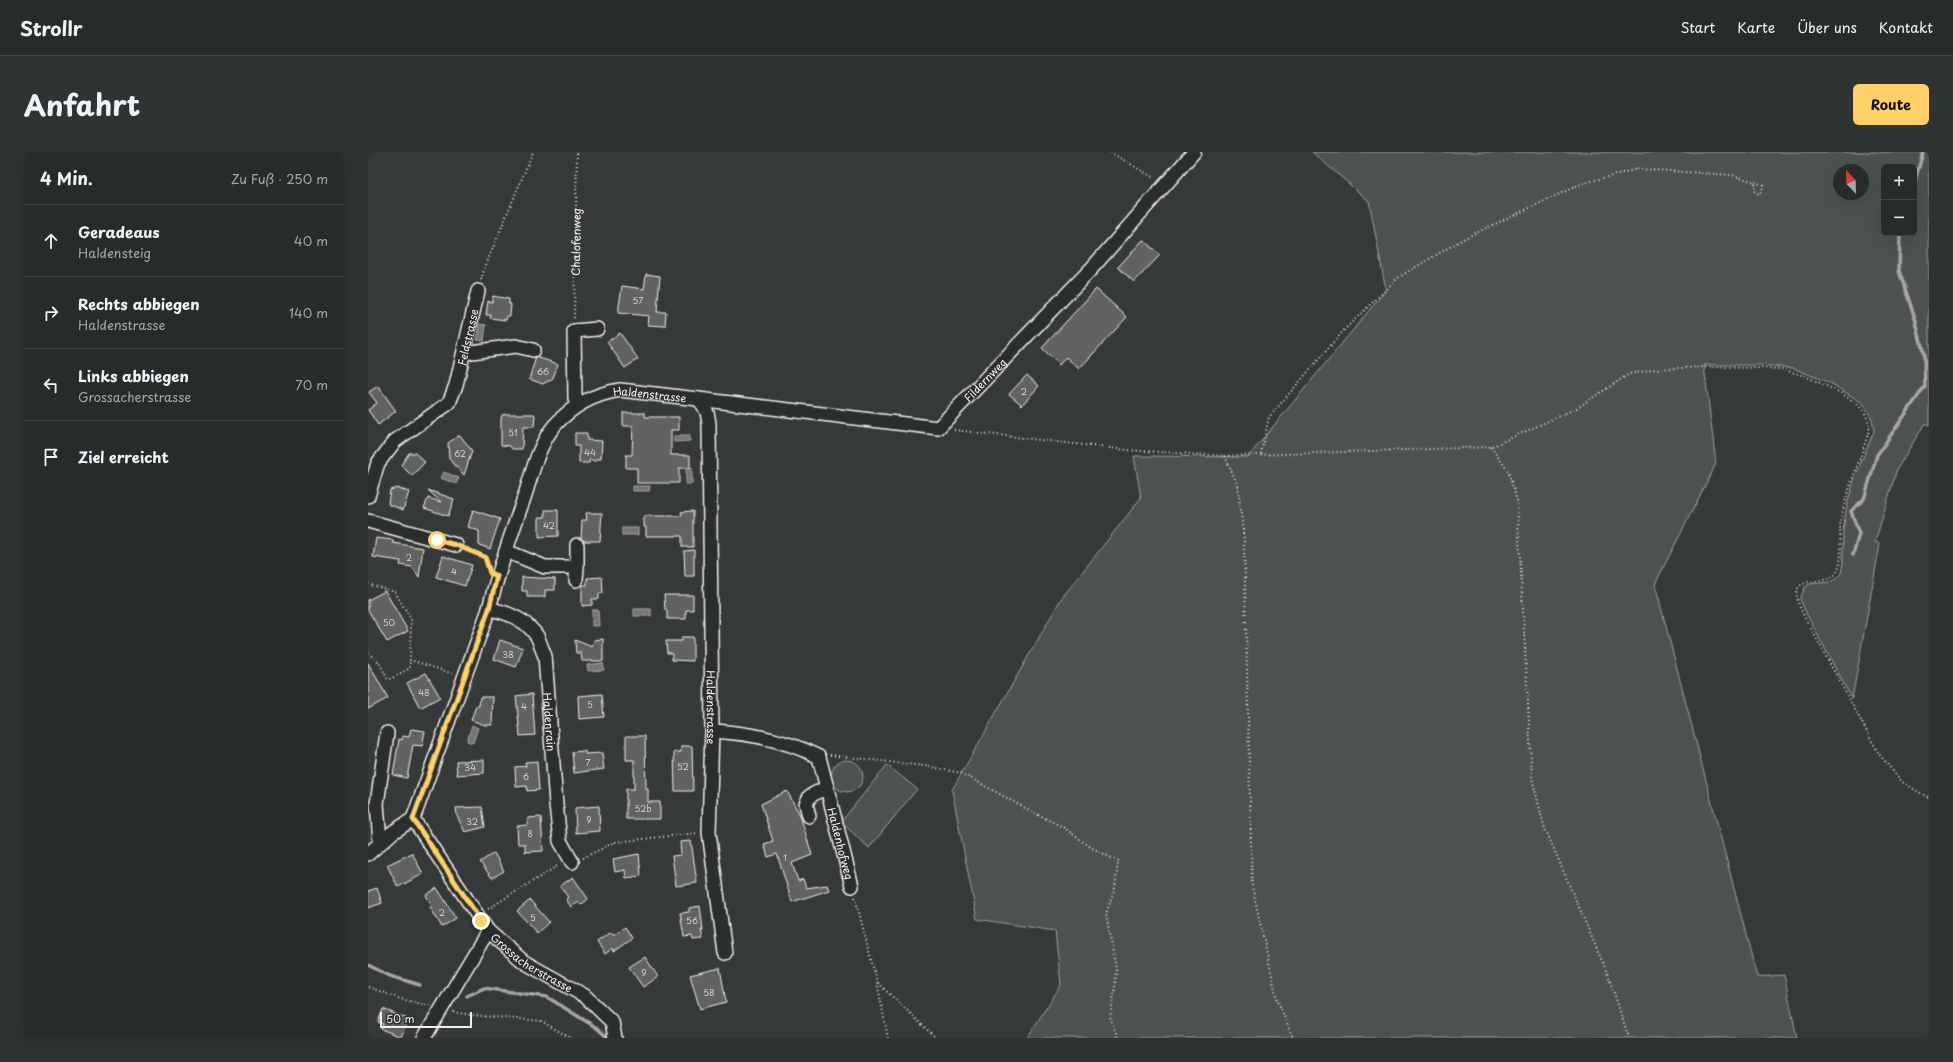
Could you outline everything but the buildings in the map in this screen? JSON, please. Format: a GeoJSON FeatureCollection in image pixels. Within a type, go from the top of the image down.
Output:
{"type":"FeatureCollection","features":[{"type":"Feature","properties":{"kind":"street","name":"Fildernweg"},"geometry":{"type":"LineString","coordinates":[[938,428],[1092,268],[1194,152]]}},
{"type":"Feature","properties":{"kind":"street","name":"Feldstrasse"},"geometry":{"type":"LineString","coordinates":[[368,496],[370,481],[378,463],[395,441],[449,403],[464,353],[478,291]]}},
{"type":"Feature","properties":{"kind":"street"},"geometry":{"type":"LineString","coordinates":[[577,405],[575,399],[574,331],[597,329]]}},
{"type":"Feature","properties":{"kind":"street"},"geometry":{"type":"LineString","coordinates":[[464,353],[516,346],[533,350]]}},
{"type":"Feature","properties":{"kind":"street","name":"Haldenstrasse"},"geometry":{"type":"LineString","coordinates":[[413,819],[489,609],[497,576],[540,449],[554,426],[577,405],[596,395],[620,390],[698,398],[706,410],[709,424],[712,731],[709,832],[725,953]]}},
{"type":"Feature","properties":{"kind":"street"},"geometry":{"type":"LineString","coordinates":[[698,398],[938,428]]}},
{"type":"Feature","properties":{"kind":"street"},"geometry":{"type":"LineString","coordinates":[[368,521],[456,545]]}},
{"type":"Feature","properties":{"kind":"street"},"geometry":{"type":"LineString","coordinates":[[506,551],[545,567],[576,573],[577,545]]}},
{"type":"Feature","properties":{"kind":"street","name":"Haldenrain"},"geometry":{"type":"LineString","coordinates":[[489,609],[503,611],[521,620],[537,636],[545,656],[560,841],[572,862]]}},
{"type":"Feature","properties":{"kind":"street"},"geometry":{"type":"LineString","coordinates":[[712,731],[741,732],[804,749],[819,757]]}},
{"type":"Feature","properties":{"kind":"street"},"geometry":{"type":"LineString","coordinates":[[380,842],[377,804],[388,733]]}},
{"type":"Feature","properties":{"kind":"street","name":"Haldenhofweg"},"geometry":{"type":"LineString","coordinates":[[819,757],[852,886]]}},
{"type":"Feature","properties":{"kind":"street"},"geometry":{"type":"LineString","coordinates":[[809,816],[806,804],[810,796],[827,787]]}},
{"type":"Feature","properties":{"kind":"street"},"geometry":{"type":"LineString","coordinates":[[368,854],[380,842],[413,819]]}},
{"type":"Feature","properties":{"kind":"street","name":"Grossacherstrasse"},"geometry":{"type":"LineString","coordinates":[[413,819],[488,931],[524,962],[585,996],[612,1022],[615,1038]]}},
{"type":"Feature","properties":{"kind":"street"},"geometry":{"type":"LineString","coordinates":[[424,1038],[488,931]]}},
{"type":"Feature","properties":{"kind":"path"},"geometry":{"type":"LineString","coordinates":[[478,291],[485,266],[533,152]]}},
{"type":"Feature","properties":{"kind":"path","name":"Chalofenweg"},"geometry":{"type":"LineString","coordinates":[[574,331],[577,152]]}},
{"type":"Feature","properties":{"kind":"path"},"geometry":{"type":"LineString","coordinates":[[1110,152],[1147,174]]}},
{"type":"Feature","properties":{"kind":"path"},"geometry":{"type":"LineString","coordinates":[[1261,454],[1269,417],[1345,329],[1399,278],[1465,238],[1581,184],[1637,169],[1732,175],[1755,182],[1763,185],[1762,191],[1759,194],[1754,191],[1755,182]]}},
{"type":"Feature","properties":{"kind":"path"},"geometry":{"type":"LineString","coordinates":[[938,428],[1119,449],[1225,456],[1491,447],[1577,408],[1629,374],[1656,370],[1722,367],[1781,370],[1812,379],[1841,393],[1856,403],[1864,411],[1870,426],[1852,476],[1842,514],[1839,533],[1840,564],[1837,572],[1829,578],[1810,581],[1802,585],[1797,590],[1796,597],[1804,616],[1879,754],[1902,782],[1929,798]]}},
{"type":"Feature","properties":{"kind":"path"},"geometry":{"type":"LineString","coordinates":[[1491,447],[1508,471],[1517,500],[1532,778],[1544,826],[1608,975],[1629,1038]]}},
{"type":"Feature","properties":{"kind":"path"},"geometry":{"type":"LineString","coordinates":[[1225,456],[1238,486],[1244,540],[1252,886],[1277,1000],[1293,1038]]}},
{"type":"Feature","properties":{"kind":"path"},"geometry":{"type":"LineString","coordinates":[[456,545],[485,557],[490,573],[497,576]]}},
{"type":"Feature","properties":{"kind":"path"},"geometry":{"type":"LineString","coordinates":[[368,584],[395,592],[411,619],[410,668],[388,680],[379,662],[368,653]]}},
{"type":"Feature","properties":{"kind":"path"},"geometry":{"type":"LineString","coordinates":[[410,660],[464,677]]}},
{"type":"Feature","properties":{"kind":"path"},"geometry":{"type":"LineString","coordinates":[[819,757],[834,754],[932,767],[961,773],[1038,815],[1063,826],[1092,848],[1118,861],[1115,888],[1106,914],[1116,969],[1115,988],[1110,1017],[1118,1038]]}},
{"type":"Feature","properties":{"kind":"path"},"geometry":{"type":"LineString","coordinates":[[477,916],[555,866],[572,862],[615,842],[709,832]]}},
{"type":"Feature","properties":{"kind":"path","name":"Haldenhofweg"},"geometry":{"type":"LineString","coordinates":[[852,886],[878,982],[888,1038]]}},
{"type":"Feature","properties":{"kind":"path"},"geometry":{"type":"LineString","coordinates":[[878,982],[936,1038]]}},
{"type":"Feature","properties":{"kind":"path"},"geometry":{"type":"LineString","coordinates":[[368,987],[401,999],[470,1015],[540,1021],[571,1038]]}},
{"type":"Feature","properties":{"kind":"shaded area"},"geometry":{"type":"Polygon","coordinates":[[[1312,152],[1929,152],[1929,426],[1925,423],[1897,469],[1875,542],[1880,544],[1852,699],[1800,599],[1805,587],[1810,584],[1830,582],[1836,579],[1841,573],[1843,563],[1843,530],[1847,505],[1855,477],[1874,431],[1872,419],[1863,403],[1830,383],[1793,368],[1761,365],[1704,365],[1716,464],[1655,584],[1757,977],[1784,975],[1797,1038],[1027,1038],[1061,985],[1055,931],[977,919],[952,790],[1061,599],[1141,498],[1134,456],[1248,457],[1386,290],[1369,201],[1312,152]]]}},
{"type":"Feature","properties":{"kind":"shaded area"},"geometry":{"type":"Polygon","coordinates":[[[480,324],[486,325],[484,341],[477,340],[480,324]]]}},
{"type":"Feature","properties":{"kind":"shaded area"},"geometry":{"type":"Polygon","coordinates":[[[674,436],[690,436],[690,441],[674,442],[674,436]]]}},
{"type":"Feature","properties":{"kind":"shaded area"},"geometry":{"type":"Polygon","coordinates":[[[686,468],[692,468],[692,484],[686,484],[686,468]]]}},
{"type":"Feature","properties":{"kind":"shaded area"},"geometry":{"type":"Polygon","coordinates":[[[444,472],[459,478],[456,484],[441,478],[444,472]]]}},
{"type":"Feature","properties":{"kind":"shaded area"},"geometry":{"type":"Polygon","coordinates":[[[633,486],[650,486],[649,491],[633,491],[633,486]]]}},
{"type":"Feature","properties":{"kind":"shaded area"},"geometry":{"type":"Polygon","coordinates":[[[622,528],[638,528],[638,535],[622,535],[622,528]]]}},
{"type":"Feature","properties":{"kind":"shaded area"},"geometry":{"type":"Polygon","coordinates":[[[634,609],[651,609],[651,616],[634,616],[634,609]]]}},
{"type":"Feature","properties":{"kind":"shaded area"},"geometry":{"type":"Polygon","coordinates":[[[592,610],[598,610],[599,626],[592,626],[592,610]]]}},
{"type":"Feature","properties":{"kind":"shaded area"},"geometry":{"type":"Polygon","coordinates":[[[603,663],[604,670],[588,671],[587,665],[603,663]]]}},
{"type":"Feature","properties":{"kind":"shaded area"},"geometry":{"type":"Polygon","coordinates":[[[472,725],[478,728],[473,743],[467,741],[472,725]]]}},
{"type":"Feature","properties":{"kind":"shaded area"},"geometry":{"type":"Polygon","coordinates":[[[844,760],[850,760],[859,764],[863,776],[859,788],[850,792],[844,792],[835,788],[831,779],[831,773],[835,764],[844,760]]]}},
{"type":"Feature","properties":{"kind":"shaded area"},"geometry":{"type":"Polygon","coordinates":[[[887,765],[917,789],[869,848],[841,822],[887,765]]]}},
{"type":"Feature","properties":{"kind":"waterway"},"geometry":{"type":"LineString","coordinates":[[1917,174],[1923,152]]}},
{"type":"Feature","properties":{"kind":"waterway"},"geometry":{"type":"LineString","coordinates":[[1853,555],[1859,534],[1851,511],[1864,499],[1877,455],[1925,386],[1924,355],[1915,318],[1899,271],[1900,236]]}},
{"type":"Feature","properties":{"kind":"waterway"},"geometry":{"type":"LineString","coordinates":[[368,965],[390,976],[420,985]]}},
{"type":"Feature","properties":{"kind":"waterway"},"geometry":{"type":"LineString","coordinates":[[467,996],[484,988],[547,997],[597,1028],[608,1038]]}},
{"type":"Feature","properties":{"kind":"route"},"geometry":{"type":"LineString","coordinates":[[437,540],[456,545],[458,548],[485,557],[490,573],[497,576],[489,609],[413,819],[423,831],[481,921]]}}]}
